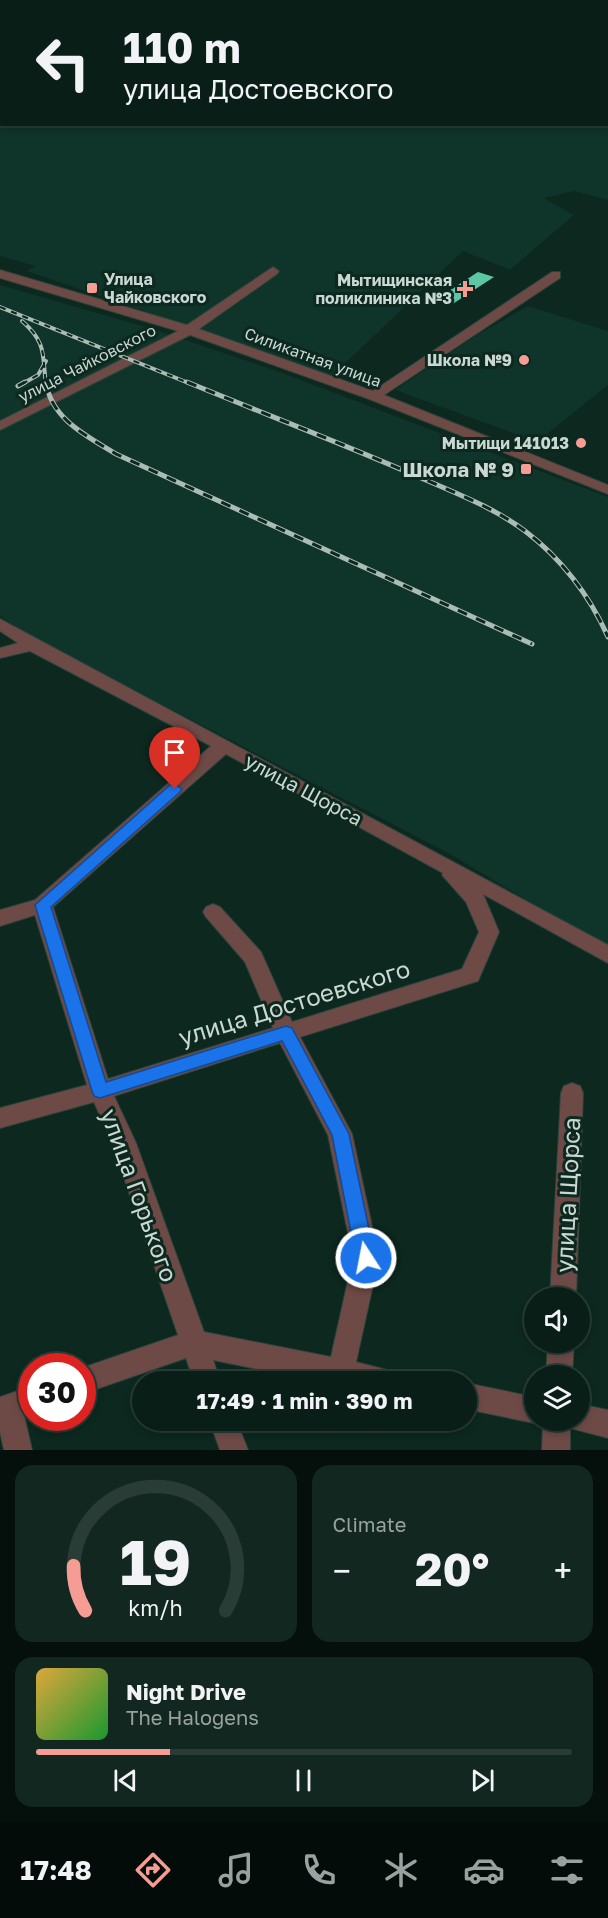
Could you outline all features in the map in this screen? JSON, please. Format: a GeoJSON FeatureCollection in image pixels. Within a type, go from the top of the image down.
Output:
{"type":"FeatureCollection","features":[{"type":"Feature","properties":{"kind":"street","name":"улица Чайковского"},"geometry":{"type":"LineString","coordinates":[[0,426],[189,330],[273,271]]}},
{"type":"Feature","properties":{"kind":"street","name":"Силикатная улица"},"geometry":{"type":"LineString","coordinates":[[0,274],[189,330],[374,396],[608,490]]}},
{"type":"Feature","properties":{"kind":"street"},"geometry":{"type":"LineString","coordinates":[[374,396],[556,275]]}},
{"type":"Feature","properties":{"kind":"street","name":"улица Щорса"},"geometry":{"type":"LineString","coordinates":[[0,624],[32,645],[224,745],[567,930],[608,955]]}},
{"type":"Feature","properties":{"kind":"street"},"geometry":{"type":"LineString","coordinates":[[0,653],[32,645]]}},
{"type":"Feature","properties":{"kind":"street"},"geometry":{"type":"LineString","coordinates":[[0,918],[42,905],[224,745]]}},
{"type":"Feature","properties":{"kind":"street","name":"улица Достоевского"},"geometry":{"type":"LineString","coordinates":[[0,1118],[100,1091],[470,975],[489,932],[475,898],[435,860]]}},
{"type":"Feature","properties":{"kind":"street","name":"улица Горького"},"geometry":{"type":"LineString","coordinates":[[42,905],[100,1091],[124,1143],[203,1371]]}},
{"type":"Feature","properties":{"kind":"street"},"geometry":{"type":"LineString","coordinates":[[213,912],[254,958],[286,1033],[340,1134],[366,1258],[341,1371]]}},
{"type":"Feature","properties":{"kind":"street","name":"улица Щорса"},"geometry":{"type":"LineString","coordinates":[[563,1287],[572,1093]]}},
{"type":"Feature","properties":{"kind":"street"},"geometry":{"type":"LineString","coordinates":[[96,1376],[193,1343],[336,1371]]}},
{"type":"Feature","properties":{"kind":"street"},"geometry":{"type":"LineString","coordinates":[[477,1398],[524,1408]]}},
{"type":"Feature","properties":{"kind":"street"},"geometry":{"type":"LineString","coordinates":[[13,1405],[18,1450]]}},
{"type":"Feature","properties":{"kind":"street"},"geometry":{"type":"LineString","coordinates":[[590,1420],[608,1424]]}},
{"type":"Feature","properties":{"kind":"street"},"geometry":{"type":"LineString","coordinates":[[226,1431],[234,1450]]}},
{"type":"Feature","properties":{"kind":"street"},"geometry":{"type":"LineString","coordinates":[[556,1450],[557,1431]]}},
{"type":"Feature","properties":{"kind":"shaded area"},"geometry":{"type":"Polygon","coordinates":[[[0,126],[608,126],[608,200],[574,191],[544,198],[574,215],[510,270],[463,251],[332,376],[27,271],[35,266],[0,256],[0,126]]]}},
{"type":"Feature","properties":{"kind":"shaded area"},"geometry":{"type":"Polygon","coordinates":[[[0,285],[156,330],[277,371],[608,497],[608,949],[450,854],[33,638],[0,616],[0,285]]]}},
{"type":"Feature","properties":{"kind":"shaded area","name":"Школа №9"},"geometry":{"type":"Polygon","coordinates":[[[528,306],[608,331],[608,385],[537,442],[395,390],[477,335],[528,306]]]}},
{"type":"Feature","properties":{"kind":"building","name":"Мытищинская поликлиника №3"},"geometry":{"type":"Polygon","coordinates":[[[478,272],[494,277],[451,305],[435,300],[478,272]]]}},
{"type":"Feature","properties":{"kind":"railway"},"geometry":{"type":"LineString","coordinates":[[0,307],[191,384]]}},
{"type":"Feature","properties":{"kind":"railway"},"geometry":{"type":"LineString","coordinates":[[22,321],[40,343],[44,365]]}},
{"type":"Feature","properties":{"kind":"railway"},"geometry":{"type":"LineString","coordinates":[[44,365],[46,361]]}},
{"type":"Feature","properties":{"kind":"railway"},"geometry":{"type":"LineString","coordinates":[[22,384],[38,375],[44,365]]}},
{"type":"Feature","properties":{"kind":"railway"},"geometry":{"type":"LineString","coordinates":[[44,365],[46,384]]}},
{"type":"Feature","properties":{"kind":"railway"},"geometry":{"type":"LineString","coordinates":[[18,386],[25,382]]}},
{"type":"Feature","properties":{"kind":"railway"},"geometry":{"type":"LineString","coordinates":[[46,382],[49,395],[63,416],[82,433],[116,454],[532,644]]}},
{"type":"Feature","properties":{"kind":"railway"},"geometry":{"type":"LineString","coordinates":[[187,382],[460,495],[513,522],[551,553],[573,579],[592,607],[608,637]]}},
{"type":"Feature","properties":{"kind":"place","name":"Улица Чайковского"},"geometry":{"type":"Point","coordinates":[92,288]}},
{"type":"Feature","properties":{"kind":"place","name":"Мытищинская поликлиника №3"},"geometry":{"type":"Point","coordinates":[465,289]}},
{"type":"Feature","properties":{"kind":"place","name":"Школа №9"},"geometry":{"type":"Point","coordinates":[524,360]}},
{"type":"Feature","properties":{"kind":"place","name":"Мытищи 141013"},"geometry":{"type":"Point","coordinates":[581,443]}},
{"type":"Feature","properties":{"kind":"place","name":"Школа № 9"},"geometry":{"type":"Point","coordinates":[526,469]}},
{"type":"Feature","properties":{"kind":"route"},"geometry":{"type":"LineString","coordinates":[[175,789],[42,905],[100,1091],[286,1033],[340,1134],[366,1258]]}}]}
